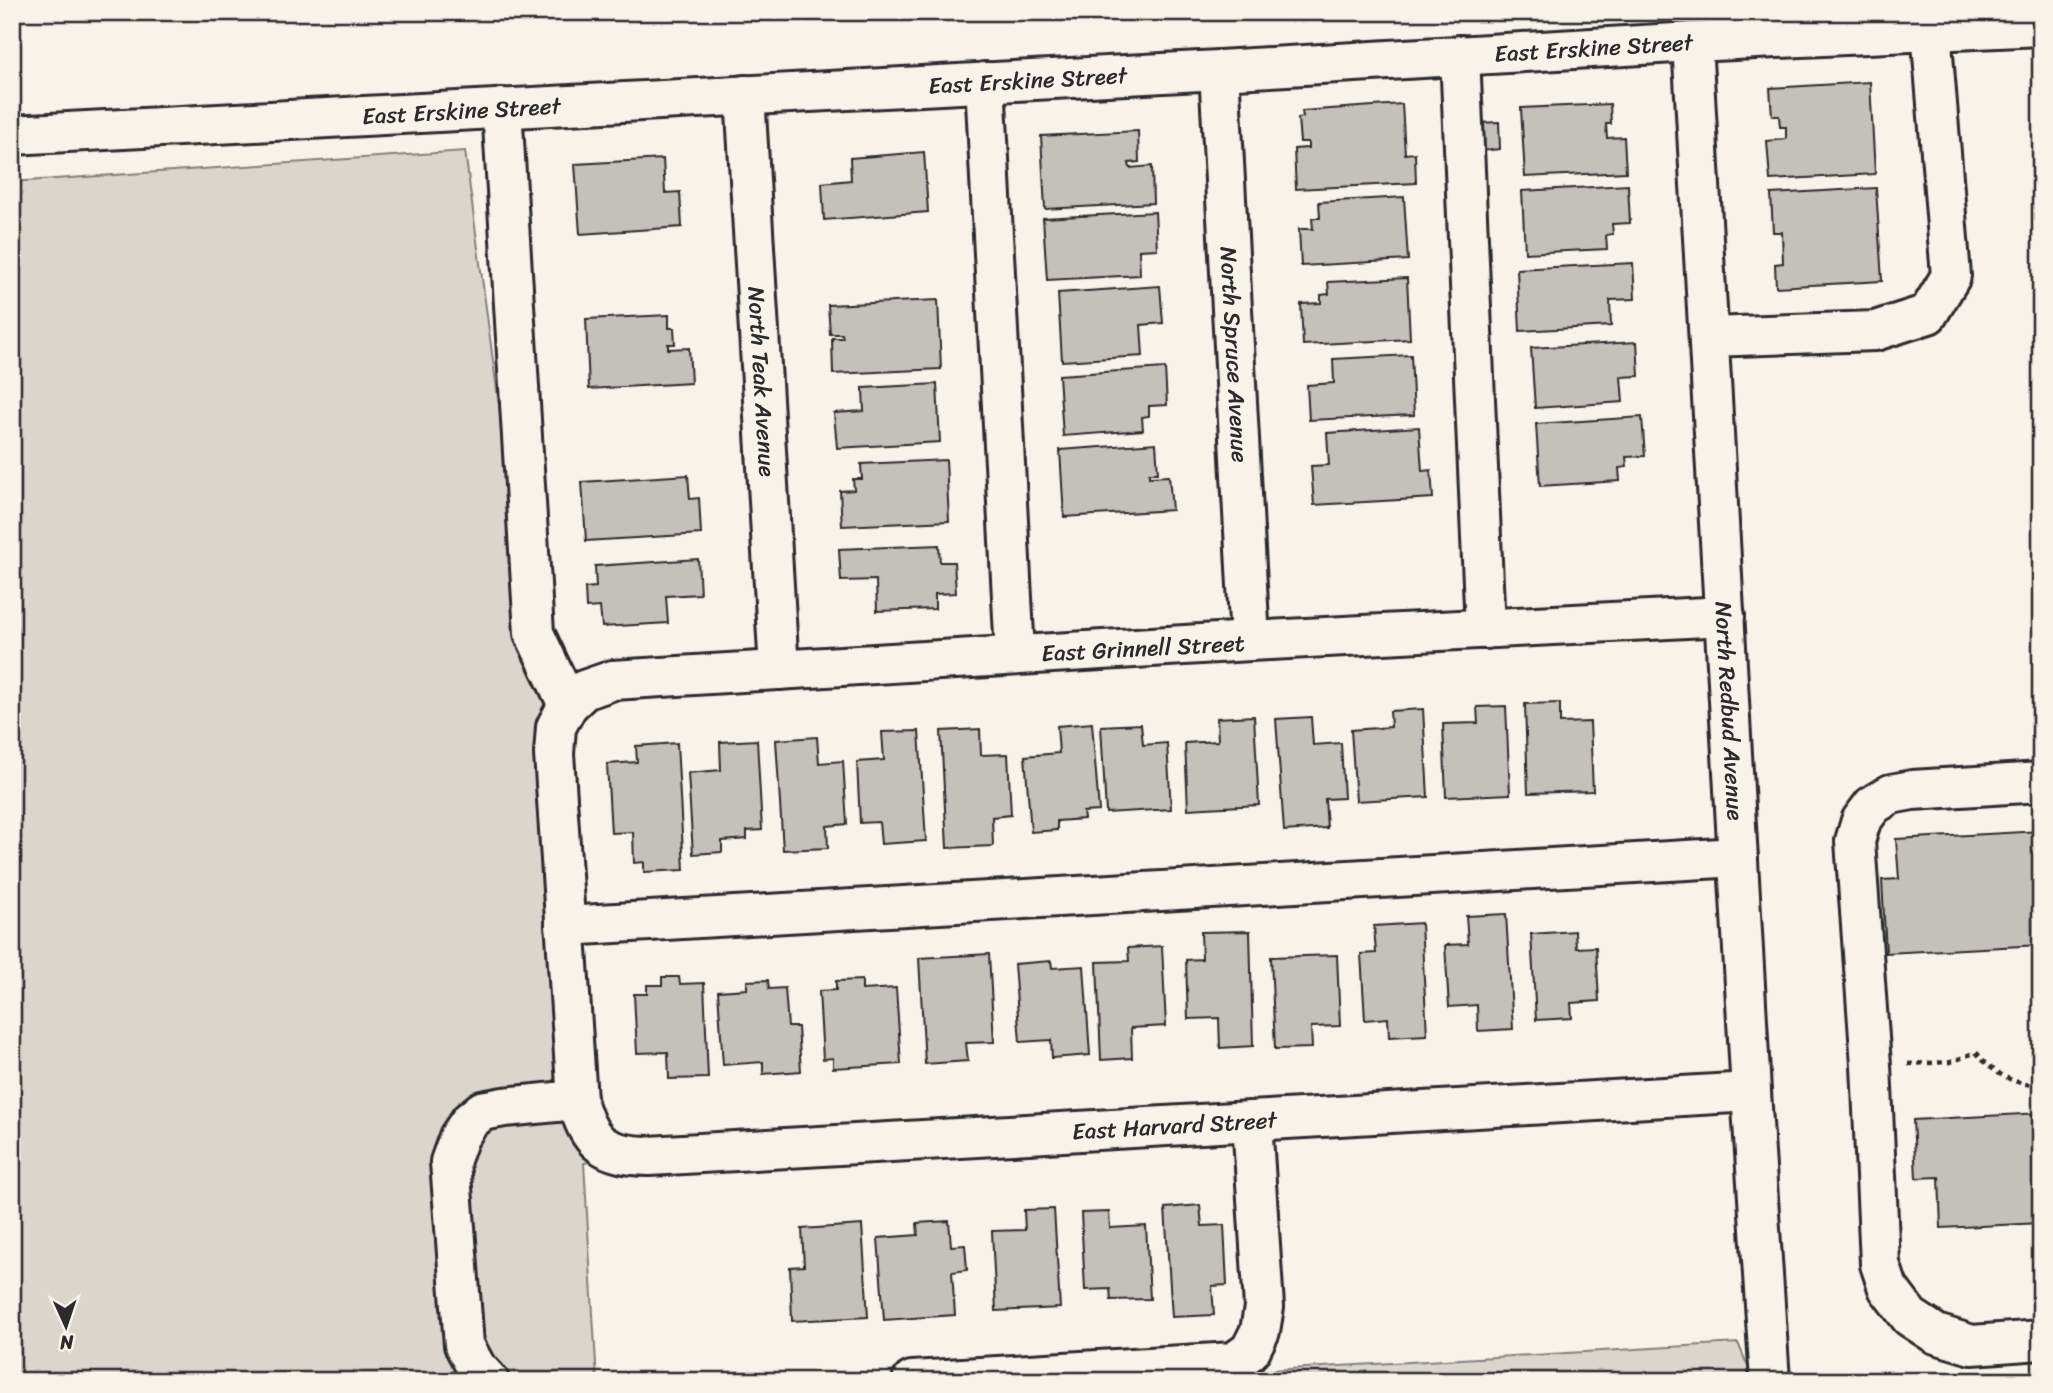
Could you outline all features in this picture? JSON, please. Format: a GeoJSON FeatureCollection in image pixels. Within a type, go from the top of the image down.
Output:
{"type":"FeatureCollection","features":[{"type":"Feature","properties":{"kind":"street","name":"East Erskine Street"},"geometry":{"type":"LineString","coordinates":[[12,135],[1692,42],[2041,26]]}},
{"type":"Feature","properties":{"kind":"street"},"geometry":{"type":"LineString","coordinates":[[1709,337],[1875,331],[1928,314],[1951,276],[1931,30]]}},
{"type":"Feature","properties":{"kind":"street","name":"North Redbud Avenue"},"geometry":{"type":"LineString","coordinates":[[1692,42],[1751,1092],[1770,1381]]}},
{"type":"Feature","properties":{"kind":"street"},"geometry":{"type":"LineString","coordinates":[[1460,55],[1485,629]]}},
{"type":"Feature","properties":{"kind":"street","name":"North Spruce Avenue"},"geometry":{"type":"LineString","coordinates":[[1219,70],[1250,641]]}},
{"type":"Feature","properties":{"kind":"street"},"geometry":{"type":"LineString","coordinates":[[985,82],[1015,656]]}},
{"type":"Feature","properties":{"kind":"street","name":"North Teak Avenue"},"geometry":{"type":"LineString","coordinates":[[745,95],[779,670]]}},
{"type":"Feature","properties":{"kind":"street"},"geometry":{"type":"LineString","coordinates":[[489,1381],[476,1367],[464,1345],[450,1162],[459,1137],[470,1121],[482,1111],[577,1100],[554,754],[556,727],[568,705],[534,633],[502,108]]}},
{"type":"Feature","properties":{"kind":"street","name":"East Grinnell Street"},"geometry":{"type":"LineString","coordinates":[[568,705],[583,690],[612,680],[1250,641],[1725,616]]}},
{"type":"Feature","properties":{"kind":"street"},"geometry":{"type":"LineString","coordinates":[[2041,782],[1912,790],[1891,794],[1873,805],[1861,821],[1855,841],[1871,1065],[1880,1264],[1888,1288],[1910,1317],[1936,1334],[1972,1345],[2041,1340]]}},
{"type":"Feature","properties":{"kind":"street"},"geometry":{"type":"LineString","coordinates":[[565,926],[1738,857]]}},
{"type":"Feature","properties":{"kind":"street","name":"East Harvard Street"},"geometry":{"type":"LineString","coordinates":[[577,1100],[582,1119],[598,1144],[625,1155],[649,1156],[1751,1092]]}},
{"type":"Feature","properties":{"kind":"street"},"geometry":{"type":"LineString","coordinates":[[912,1381],[1234,1362],[1250,1351],[1260,1331],[1264,1307],[1252,1121]]}},
{"type":"Feature","properties":{"kind":"path"},"geometry":{"type":"LineString","coordinates":[[1871,1065],[1951,1062],[1976,1052],[1994,1072],[2021,1083],[2041,1086]]}},
{"type":"Feature","properties":{"kind":"shaded area"},"geometry":{"type":"Polygon","coordinates":[[[465,151],[535,675],[570,672],[599,1161],[584,1163],[597,1381],[12,1381],[12,182],[465,151]]]}},
{"type":"Feature","properties":{"kind":"shaded area"},"geometry":{"type":"Polygon","coordinates":[[[1738,1343],[1754,1381],[1083,1381],[1738,1343]]]}},
{"type":"Feature","properties":{"kind":"building"},"geometry":{"type":"Polygon","coordinates":[[[1870,82],[1875,174],[1770,180],[1767,141],[1786,139],[1786,127],[1780,127],[1779,116],[1772,116],[1770,88],[1870,82]]]}},
{"type":"Feature","properties":{"kind":"building"},"geometry":{"type":"Polygon","coordinates":[[[1402,104],[1405,154],[1415,153],[1416,183],[1296,189],[1294,149],[1308,148],[1308,142],[1300,142],[1298,118],[1303,117],[1302,111],[1402,104]]]}},
{"type":"Feature","properties":{"kind":"building"},"geometry":{"type":"Polygon","coordinates":[[[1610,104],[1611,124],[1606,124],[1607,138],[1624,137],[1626,172],[1525,177],[1521,108],[1610,104]]]}},
{"type":"Feature","properties":{"kind":"building"},"geometry":{"type":"Polygon","coordinates":[[[1499,122],[1500,149],[1480,151],[1478,123],[1499,122]]]}},
{"type":"Feature","properties":{"kind":"building"},"geometry":{"type":"Polygon","coordinates":[[[1138,131],[1139,162],[1129,163],[1130,168],[1152,166],[1153,203],[1045,209],[1041,136],[1138,131]]]}},
{"type":"Feature","properties":{"kind":"building"},"geometry":{"type":"Polygon","coordinates":[[[924,152],[928,212],[824,220],[822,183],[851,180],[850,158],[924,152]]]}},
{"type":"Feature","properties":{"kind":"building"},"geometry":{"type":"Polygon","coordinates":[[[663,159],[665,193],[680,192],[682,227],[580,234],[575,164],[663,159]]]}},
{"type":"Feature","properties":{"kind":"building"},"geometry":{"type":"Polygon","coordinates":[[[1628,185],[1630,223],[1612,224],[1613,234],[1606,235],[1607,249],[1525,253],[1522,191],[1628,185]]]}},
{"type":"Feature","properties":{"kind":"building"},"geometry":{"type":"Polygon","coordinates":[[[1876,188],[1882,281],[1776,287],[1775,264],[1783,263],[1782,232],[1773,232],[1771,194],[1876,188]]]}},
{"type":"Feature","properties":{"kind":"building"},"geometry":{"type":"Polygon","coordinates":[[[1404,197],[1408,260],[1301,266],[1299,229],[1313,229],[1312,218],[1320,218],[1319,202],[1404,197]]]}},
{"type":"Feature","properties":{"kind":"building"},"geometry":{"type":"Polygon","coordinates":[[[1155,212],[1157,249],[1139,250],[1140,275],[1047,280],[1043,218],[1155,212]]]}},
{"type":"Feature","properties":{"kind":"building"},"geometry":{"type":"Polygon","coordinates":[[[1633,263],[1635,299],[1610,300],[1611,326],[1520,331],[1517,269],[1633,263]]]}},
{"type":"Feature","properties":{"kind":"building"},"geometry":{"type":"Polygon","coordinates":[[[1407,278],[1410,339],[1303,345],[1301,304],[1321,303],[1321,295],[1329,294],[1328,282],[1407,278]]]}},
{"type":"Feature","properties":{"kind":"building"},"geometry":{"type":"Polygon","coordinates":[[[1160,286],[1163,323],[1141,325],[1143,356],[1062,361],[1058,293],[1160,286]]]}},
{"type":"Feature","properties":{"kind":"building"},"geometry":{"type":"Polygon","coordinates":[[[938,300],[941,369],[833,374],[832,338],[843,338],[842,334],[830,334],[828,305],[938,300]]]}},
{"type":"Feature","properties":{"kind":"building"},"geometry":{"type":"Polygon","coordinates":[[[669,315],[669,328],[674,328],[675,344],[668,344],[668,349],[689,348],[691,383],[589,389],[586,319],[669,315]]]}},
{"type":"Feature","properties":{"kind":"building"},"geometry":{"type":"Polygon","coordinates":[[[1637,342],[1639,376],[1621,377],[1623,402],[1535,408],[1531,348],[1637,342]]]}},
{"type":"Feature","properties":{"kind":"building"},"geometry":{"type":"Polygon","coordinates":[[[1411,355],[1414,415],[1309,420],[1307,385],[1334,383],[1333,359],[1411,355]]]}},
{"type":"Feature","properties":{"kind":"building"},"geometry":{"type":"Polygon","coordinates":[[[1165,368],[1167,405],[1149,406],[1149,416],[1142,417],[1143,430],[1063,436],[1059,375],[1165,368]]]}},
{"type":"Feature","properties":{"kind":"building"},"geometry":{"type":"Polygon","coordinates":[[[937,384],[940,442],[837,448],[834,413],[864,411],[863,388],[937,384]]]}},
{"type":"Feature","properties":{"kind":"building"},"geometry":{"type":"Polygon","coordinates":[[[1642,417],[1645,456],[1626,457],[1627,467],[1619,468],[1620,481],[1540,486],[1536,424],[1642,417]]]}},
{"type":"Feature","properties":{"kind":"building"},"geometry":{"type":"Polygon","coordinates":[[[1419,427],[1422,471],[1431,470],[1433,498],[1314,505],[1311,466],[1329,465],[1327,433],[1419,427]]]}},
{"type":"Feature","properties":{"kind":"building"},"geometry":{"type":"Polygon","coordinates":[[[1156,443],[1158,473],[1149,473],[1149,477],[1169,476],[1172,510],[1064,517],[1060,450],[1156,443]]]}},
{"type":"Feature","properties":{"kind":"building"},"geometry":{"type":"Polygon","coordinates":[[[946,460],[949,521],[842,526],[840,491],[854,490],[853,479],[862,479],[861,464],[946,460]]]}},
{"type":"Feature","properties":{"kind":"building"},"geometry":{"type":"Polygon","coordinates":[[[688,475],[690,499],[699,498],[701,534],[586,541],[582,482],[688,475]]]}},
{"type":"Feature","properties":{"kind":"building"},"geometry":{"type":"Polygon","coordinates":[[[939,545],[940,562],[954,562],[956,593],[935,594],[935,609],[877,611],[876,580],[841,581],[839,549],[939,545]]]}},
{"type":"Feature","properties":{"kind":"building"},"geometry":{"type":"Polygon","coordinates":[[[698,559],[700,594],[666,596],[668,623],[602,627],[600,607],[586,608],[585,588],[596,587],[595,566],[698,559]]]}},
{"type":"Feature","properties":{"kind":"building"},"geometry":{"type":"Polygon","coordinates":[[[1560,703],[1560,723],[1590,722],[1593,791],[1528,793],[1525,704],[1560,703]]]}},
{"type":"Feature","properties":{"kind":"building"},"geometry":{"type":"Polygon","coordinates":[[[1506,706],[1510,794],[1446,797],[1443,724],[1478,723],[1477,707],[1506,706]]]}},
{"type":"Feature","properties":{"kind":"building"},"geometry":{"type":"Polygon","coordinates":[[[1423,709],[1428,797],[1356,801],[1351,730],[1391,727],[1390,711],[1423,709]]]}},
{"type":"Feature","properties":{"kind":"building"},"geometry":{"type":"Polygon","coordinates":[[[1254,716],[1259,805],[1188,809],[1185,743],[1218,741],[1217,718],[1254,716]]]}},
{"type":"Feature","properties":{"kind":"building"},"geometry":{"type":"Polygon","coordinates":[[[1311,717],[1313,745],[1341,743],[1344,798],[1325,799],[1327,828],[1284,831],[1276,719],[1311,717]]]}},
{"type":"Feature","properties":{"kind":"building"},"geometry":{"type":"Polygon","coordinates":[[[1092,723],[1099,811],[1083,812],[1084,819],[1057,821],[1057,830],[1031,832],[1025,756],[1059,753],[1057,726],[1092,723]]]}},
{"type":"Feature","properties":{"kind":"building"},"geometry":{"type":"Polygon","coordinates":[[[1141,724],[1143,745],[1167,743],[1171,809],[1106,813],[1101,726],[1141,724]]]}},
{"type":"Feature","properties":{"kind":"building"},"geometry":{"type":"Polygon","coordinates":[[[980,729],[981,755],[1008,754],[1011,815],[992,817],[993,846],[947,848],[941,731],[980,729]]]}},
{"type":"Feature","properties":{"kind":"building"},"geometry":{"type":"Polygon","coordinates":[[[919,731],[926,841],[881,844],[879,822],[860,823],[857,762],[884,760],[882,732],[919,731]]]}},
{"type":"Feature","properties":{"kind":"building"},"geometry":{"type":"Polygon","coordinates":[[[817,737],[819,763],[843,761],[847,824],[827,826],[828,848],[783,850],[776,740],[817,737]]]}},
{"type":"Feature","properties":{"kind":"building"},"geometry":{"type":"Polygon","coordinates":[[[757,740],[762,830],[747,831],[747,839],[722,841],[722,852],[693,854],[688,773],[721,770],[720,742],[757,740]]]}},
{"type":"Feature","properties":{"kind":"building"},"geometry":{"type":"Polygon","coordinates":[[[677,743],[684,870],[644,872],[644,862],[634,863],[633,832],[611,833],[607,764],[637,762],[636,746],[677,743]]]}},
{"type":"Feature","properties":{"kind":"building"},"geometry":{"type":"Polygon","coordinates":[[[2041,831],[2041,945],[1886,953],[1882,880],[1899,879],[1896,839],[2041,831]]]}},
{"type":"Feature","properties":{"kind":"building"},"geometry":{"type":"Polygon","coordinates":[[[1506,914],[1513,1029],[1478,1031],[1477,1005],[1449,1007],[1445,945],[1468,944],[1466,916],[1506,914]]]}},
{"type":"Feature","properties":{"kind":"building"},"geometry":{"type":"Polygon","coordinates":[[[1421,923],[1427,1035],[1389,1037],[1388,1018],[1365,1020],[1361,954],[1376,953],[1374,926],[1421,923]]]}},
{"type":"Feature","properties":{"kind":"building"},"geometry":{"type":"Polygon","coordinates":[[[1250,931],[1253,1046],[1220,1048],[1219,1018],[1188,1019],[1186,960],[1202,959],[1201,932],[1250,931]]]}},
{"type":"Feature","properties":{"kind":"building"},"geometry":{"type":"Polygon","coordinates":[[[1575,931],[1576,948],[1596,947],[1599,1001],[1571,1003],[1572,1018],[1536,1020],[1531,934],[1575,931]]]}},
{"type":"Feature","properties":{"kind":"building"},"geometry":{"type":"Polygon","coordinates":[[[1162,946],[1166,1026],[1131,1028],[1132,1058],[1101,1060],[1097,962],[1129,961],[1128,948],[1162,946]]]}},
{"type":"Feature","properties":{"kind":"building"},"geometry":{"type":"Polygon","coordinates":[[[989,954],[994,1042],[966,1043],[968,1061],[925,1064],[919,958],[989,954]]]}},
{"type":"Feature","properties":{"kind":"building"},"geometry":{"type":"Polygon","coordinates":[[[1337,955],[1340,1026],[1311,1027],[1312,1048],[1275,1049],[1271,957],[1337,955]]]}},
{"type":"Feature","properties":{"kind":"building"},"geometry":{"type":"Polygon","coordinates":[[[1051,961],[1052,968],[1084,966],[1090,1055],[1052,1058],[1051,1040],[1020,1042],[1014,964],[1051,961]]]}},
{"type":"Feature","properties":{"kind":"building"},"geometry":{"type":"Polygon","coordinates":[[[662,977],[679,977],[680,984],[704,983],[708,1078],[669,1079],[668,1052],[637,1053],[634,994],[647,994],[647,985],[662,985],[662,977]]]}},
{"type":"Feature","properties":{"kind":"building"},"geometry":{"type":"Polygon","coordinates":[[[768,980],[769,989],[785,988],[788,1027],[798,1027],[801,1071],[763,1074],[763,1062],[723,1065],[718,991],[747,989],[747,981],[768,980]]]}},
{"type":"Feature","properties":{"kind":"building"},"geometry":{"type":"Polygon","coordinates":[[[862,980],[862,990],[896,988],[901,1064],[833,1068],[833,1058],[823,1059],[819,991],[836,990],[836,981],[862,980]]]}},
{"type":"Feature","properties":{"kind":"building"},"geometry":{"type":"Polygon","coordinates":[[[2041,1113],[2041,1223],[1941,1228],[1939,1177],[1916,1178],[1913,1120],[2041,1113]]]}},
{"type":"Feature","properties":{"kind":"building"},"geometry":{"type":"Polygon","coordinates":[[[1200,1205],[1202,1226],[1224,1225],[1227,1285],[1212,1286],[1214,1315],[1172,1317],[1165,1208],[1200,1205]]]}},
{"type":"Feature","properties":{"kind":"building"},"geometry":{"type":"Polygon","coordinates":[[[1054,1209],[1060,1308],[996,1311],[992,1231],[1025,1230],[1024,1210],[1054,1209]]]}},
{"type":"Feature","properties":{"kind":"building"},"geometry":{"type":"Polygon","coordinates":[[[1109,1212],[1110,1228],[1146,1226],[1150,1299],[1111,1300],[1110,1289],[1085,1290],[1081,1213],[1109,1212]]]}},
{"type":"Feature","properties":{"kind":"building"},"geometry":{"type":"Polygon","coordinates":[[[949,1221],[951,1246],[965,1245],[967,1270],[952,1272],[955,1315],[884,1320],[878,1238],[918,1235],[917,1223],[949,1221]]]}},
{"type":"Feature","properties":{"kind":"building"},"geometry":{"type":"Polygon","coordinates":[[[862,1225],[868,1317],[792,1321],[790,1267],[804,1266],[802,1229],[862,1225]]]}}]}
